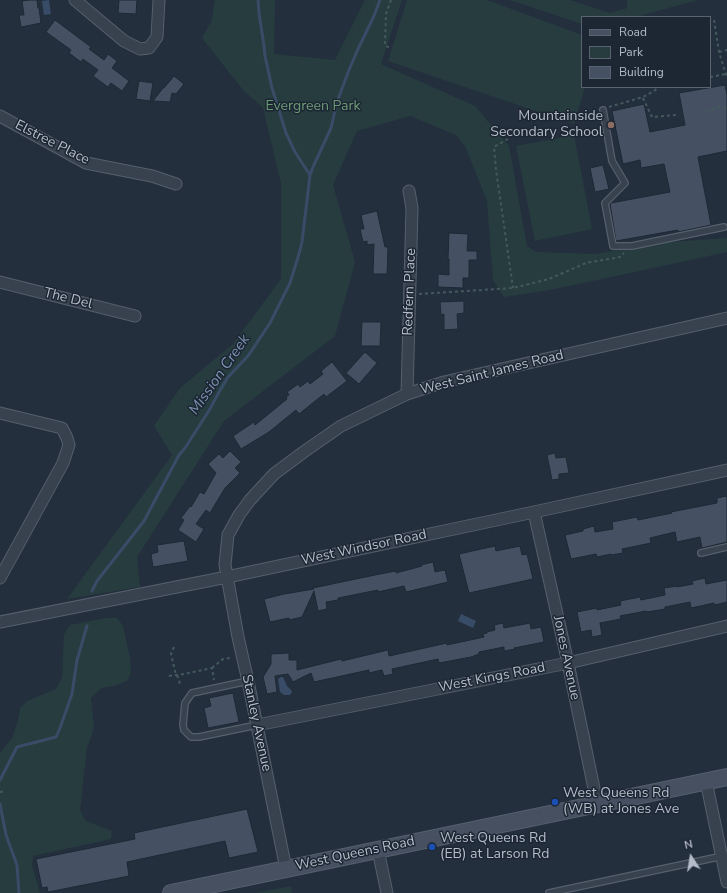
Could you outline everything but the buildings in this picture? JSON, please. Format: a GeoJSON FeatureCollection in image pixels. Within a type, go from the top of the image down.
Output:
{"type":"FeatureCollection","features":[{"type":"Feature","properties":{"kind":"main road","name":"West Queens Road"},"geometry":{"type":"LineString","coordinates":[[171,893],[727,777]]}},
{"type":"Feature","properties":{"kind":"street"},"geometry":{"type":"LineString","coordinates":[[75,0],[124,42],[140,49],[149,48],[157,37],[159,0]]}},
{"type":"Feature","properties":{"kind":"street","name":"Elstree Place"},"geometry":{"type":"LineString","coordinates":[[0,116],[86,163],[152,176],[176,184]]}},
{"type":"Feature","properties":{"kind":"street","name":"Redfern Place"},"geometry":{"type":"LineString","coordinates":[[407,394],[412,208],[409,191]]}},
{"type":"Feature","properties":{"kind":"street","name":"The Del"},"geometry":{"type":"LineString","coordinates":[[0,282],[135,316]]}},
{"type":"Feature","properties":{"kind":"street","name":"West Saint James Road"},"geometry":{"type":"LineString","coordinates":[[227,577],[225,565],[228,535],[239,515],[250,500],[274,474],[305,450],[341,426],[407,394],[452,380],[727,318]]}},
{"type":"Feature","properties":{"kind":"street"},"geometry":{"type":"LineString","coordinates":[[0,413],[62,428],[69,445],[63,463],[0,578]]}},
{"type":"Feature","properties":{"kind":"street","name":"West Windsor Road"},"geometry":{"type":"LineString","coordinates":[[0,622],[227,577],[727,470]]}},
{"type":"Feature","properties":{"kind":"street","name":"Jones Avenue"},"geometry":{"type":"LineString","coordinates":[[534,512],[598,803]]}},
{"type":"Feature","properties":{"kind":"street","name":"Stanley Avenue"},"geometry":{"type":"LineString","coordinates":[[227,577],[286,869]]}},
{"type":"Feature","properties":{"kind":"street","name":"West Kings Road"},"geometry":{"type":"LineString","coordinates":[[256,725],[568,663],[727,626]]}},
{"type":"Feature","properties":{"kind":"street"},"geometry":{"type":"LineString","coordinates":[[706,781],[724,856],[727,882]]}},
{"type":"Feature","properties":{"kind":"street"},"geometry":{"type":"LineString","coordinates":[[378,850],[387,893]]}},
{"type":"Feature","properties":{"kind":"lane"},"geometry":{"type":"LineString","coordinates":[[603,110],[612,161],[625,183],[605,203],[613,246],[632,246],[724,227]]}},
{"type":"Feature","properties":{"kind":"lane"},"geometry":{"type":"LineString","coordinates":[[701,553],[727,547]]}},
{"type":"Feature","properties":{"kind":"lane"},"geometry":{"type":"LineString","coordinates":[[248,681],[192,693],[186,703],[183,725],[184,730],[191,737],[199,737],[256,725]]}},
{"type":"Feature","properties":{"kind":"lane"},"geometry":{"type":"LineString","coordinates":[[548,893],[724,856]]}},
{"type":"Feature","properties":{"kind":"path"},"geometry":{"type":"LineString","coordinates":[[391,0],[386,14],[385,46],[392,48]]}},
{"type":"Feature","properties":{"kind":"path"},"geometry":{"type":"LineString","coordinates":[[714,20],[719,52],[727,78]]}},
{"type":"Feature","properties":{"kind":"path"},"geometry":{"type":"LineString","coordinates":[[719,52],[727,50]]}},
{"type":"Feature","properties":{"kind":"path"},"geometry":{"type":"LineString","coordinates":[[711,77],[726,74]]}},
{"type":"Feature","properties":{"kind":"path"},"geometry":{"type":"LineString","coordinates":[[603,110],[610,106],[643,97],[654,92],[658,88]]}},
{"type":"Feature","properties":{"kind":"path"},"geometry":{"type":"LineString","coordinates":[[643,97],[652,117],[676,115]]}},
{"type":"Feature","properties":{"kind":"path"},"geometry":{"type":"LineString","coordinates":[[706,112],[720,107],[727,108]]}},
{"type":"Feature","properties":{"kind":"path"},"geometry":{"type":"LineString","coordinates":[[508,139],[494,147],[513,288]]}},
{"type":"Feature","properties":{"kind":"path"},"geometry":{"type":"LineString","coordinates":[[410,295],[513,288],[549,279],[586,263],[620,257],[632,246]]}},
{"type":"Feature","properties":{"kind":"path"},"geometry":{"type":"LineString","coordinates":[[174,647],[171,654],[176,675],[179,678],[180,686]]}},
{"type":"Feature","properties":{"kind":"path"},"geometry":{"type":"LineString","coordinates":[[170,676],[212,668],[223,659],[230,658]]}},
{"type":"Feature","properties":{"kind":"path"},"geometry":{"type":"LineString","coordinates":[[212,668],[214,680],[217,679],[225,686]]}},
{"type":"Feature","properties":{"kind":"path"},"geometry":{"type":"LineString","coordinates":[[0,792],[5,791]]}},
{"type":"Feature","properties":{"kind":"green space","name":"Evergreen Park"},"geometry":{"type":"Polygon","coordinates":[[[215,0],[275,0],[274,54],[335,60],[365,0],[402,0],[381,64],[475,106],[509,146],[527,246],[536,252],[596,254],[656,243],[727,238],[727,252],[550,290],[504,297],[493,280],[487,201],[465,146],[456,135],[410,116],[357,131],[333,185],[355,262],[335,336],[224,421],[137,557],[140,587],[67,599],[172,455],[154,426],[180,388],[233,344],[281,279],[281,183],[263,108],[243,90],[202,38],[212,20],[215,0]]]}},
{"type":"Feature","properties":{"kind":"green space"},"geometry":{"type":"Polygon","coordinates":[[[407,0],[487,0],[581,35],[581,88],[585,88],[574,124],[388,61],[407,0]]]}},
{"type":"Feature","properties":{"kind":"green space"},"geometry":{"type":"Polygon","coordinates":[[[510,0],[570,0],[610,13],[627,8],[627,0],[698,0],[642,16],[581,16],[581,24],[510,0]]]}},
{"type":"Feature","properties":{"kind":"green space"},"geometry":{"type":"Polygon","coordinates":[[[574,135],[592,229],[535,241],[516,146],[574,135]]]}},
{"type":"Feature","properties":{"kind":"green space"},"geometry":{"type":"Polygon","coordinates":[[[106,618],[117,618],[123,626],[130,658],[131,673],[127,681],[114,686],[101,688],[91,698],[94,728],[87,747],[80,810],[85,820],[112,831],[111,839],[33,856],[32,865],[40,893],[0,893],[0,753],[12,738],[18,721],[20,708],[27,701],[56,689],[62,678],[64,634],[70,625],[106,618]]]}},
{"type":"Feature","properties":{"kind":"green space"},"geometry":{"type":"Polygon","coordinates":[[[291,886],[292,893],[255,893],[291,886]]]}},
{"type":"Feature","properties":{"kind":"water"},"geometry":{"type":"Polygon","coordinates":[[[49,0],[51,14],[44,15],[42,1],[49,0]]]}},
{"type":"Feature","properties":{"kind":"water"},"geometry":{"type":"Polygon","coordinates":[[[461,614],[476,621],[473,628],[458,621],[461,614]]]}},
{"type":"Feature","properties":{"kind":"water"},"geometry":{"type":"Polygon","coordinates":[[[283,677],[287,686],[292,692],[290,695],[284,695],[280,692],[278,679],[283,677]]]}},
{"type":"Feature","properties":{"kind":"waterway"},"geometry":{"type":"LineString","coordinates":[[258,0],[265,56],[272,88],[286,133],[295,152],[310,175]]}},
{"type":"Feature","properties":{"kind":"waterway","name":"Mission Creek"},"geometry":{"type":"LineString","coordinates":[[92,591],[97,581],[144,521],[179,455],[210,409],[228,377],[248,356],[270,323],[290,283],[302,242],[310,175],[331,128],[337,102],[349,70],[380,0]]}},
{"type":"Feature","properties":{"kind":"waterway","name":"Mission Creek"},"geometry":{"type":"LineString","coordinates":[[0,780],[17,747],[56,737],[72,694],[77,660],[87,626]]}},
{"type":"Feature","properties":{"kind":"waterway","name":"Mission Creek"},"geometry":{"type":"LineString","coordinates":[[0,804],[6,835],[17,865],[19,893]]}},
{"type":"Feature","properties":{"kind":"place","name":"Mountainside Secondary School"},"geometry":{"type":"Point","coordinates":[611,125]}},
{"type":"Feature","properties":{"kind":"place","name":"West Queens Rd (WB) at Jones Ave"},"geometry":{"type":"Point","coordinates":[555,802]}},
{"type":"Feature","properties":{"kind":"place","name":"West Queens Rd (EB) at Larson Rd"},"geometry":{"type":"Point","coordinates":[432,847]}}]}
